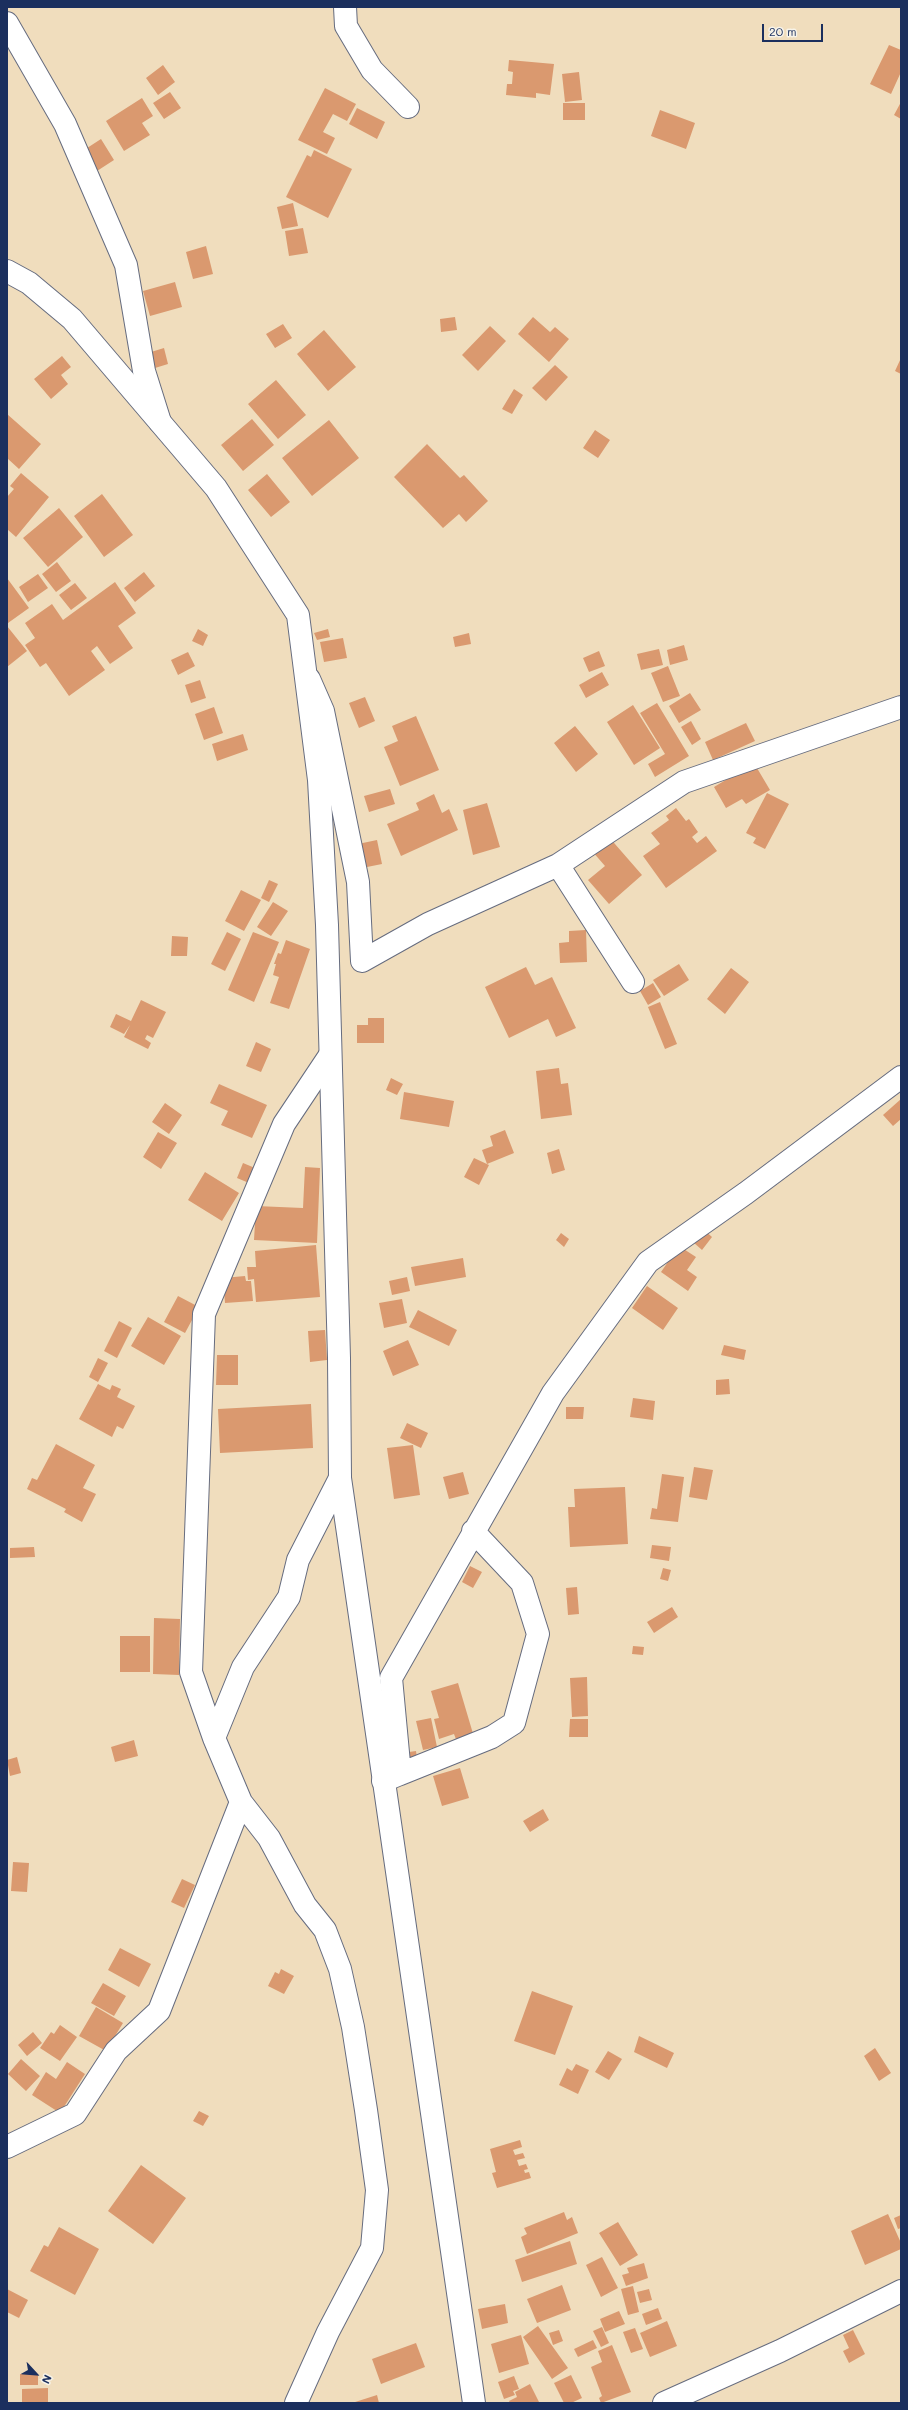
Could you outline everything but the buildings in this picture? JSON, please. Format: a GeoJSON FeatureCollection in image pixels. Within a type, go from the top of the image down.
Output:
{"type":"FeatureCollection","features":[{"type":"Feature","properties":{"kind":"street"},"geometry":{"type":"LineString","coordinates":[[345,7],[346,26],[372,70],[408,106]]}},
{"type":"Feature","properties":{"kind":"street"},"geometry":{"type":"LineString","coordinates":[[7,23],[65,124],[126,265],[144,371],[160,422]]}},
{"type":"Feature","properties":{"kind":"street"},"geometry":{"type":"LineString","coordinates":[[7,271],[29,283],[72,319],[216,488],[298,614],[319,780],[327,925],[339,1358],[340,1478],[391,1777],[474,2403]]}},
{"type":"Feature","properties":{"kind":"street"},"geometry":{"type":"LineString","coordinates":[[304,666],[323,711],[358,882],[362,961],[428,924],[558,865],[684,782],[901,707]]}},
{"type":"Feature","properties":{"kind":"street"},"geometry":{"type":"LineString","coordinates":[[558,865],[632,982]]}},
{"type":"Feature","properties":{"kind":"street"},"geometry":{"type":"LineString","coordinates":[[296,2403],[328,2332],[372,2248],[377,2190],[354,2035],[340,1969],[325,1930],[305,1905],[284,1863],[269,1838],[240,1802],[214,1738],[191,1672],[204,1314],[284,1124],[330,1055]]}},
{"type":"Feature","properties":{"kind":"street"},"geometry":{"type":"LineString","coordinates":[[391,1777],[391,1678],[473,1531],[553,1393],[648,1262],[746,1193],[901,1077]]}},
{"type":"Feature","properties":{"kind":"street"},"geometry":{"type":"LineString","coordinates":[[214,1738],[243,1667],[289,1597],[298,1560],[340,1478]]}},
{"type":"Feature","properties":{"kind":"street"},"geometry":{"type":"LineString","coordinates":[[391,1777],[492,1737],[514,1723],[538,1634],[522,1583],[473,1531]]}},
{"type":"Feature","properties":{"kind":"street"},"geometry":{"type":"LineString","coordinates":[[7,2147],[75,2114],[116,2052],[159,2011],[240,1802]]}},
{"type":"Feature","properties":{"kind":"street"},"geometry":{"type":"LineString","coordinates":[[664,2403],[780,2351],[901,2291]]}}]}
